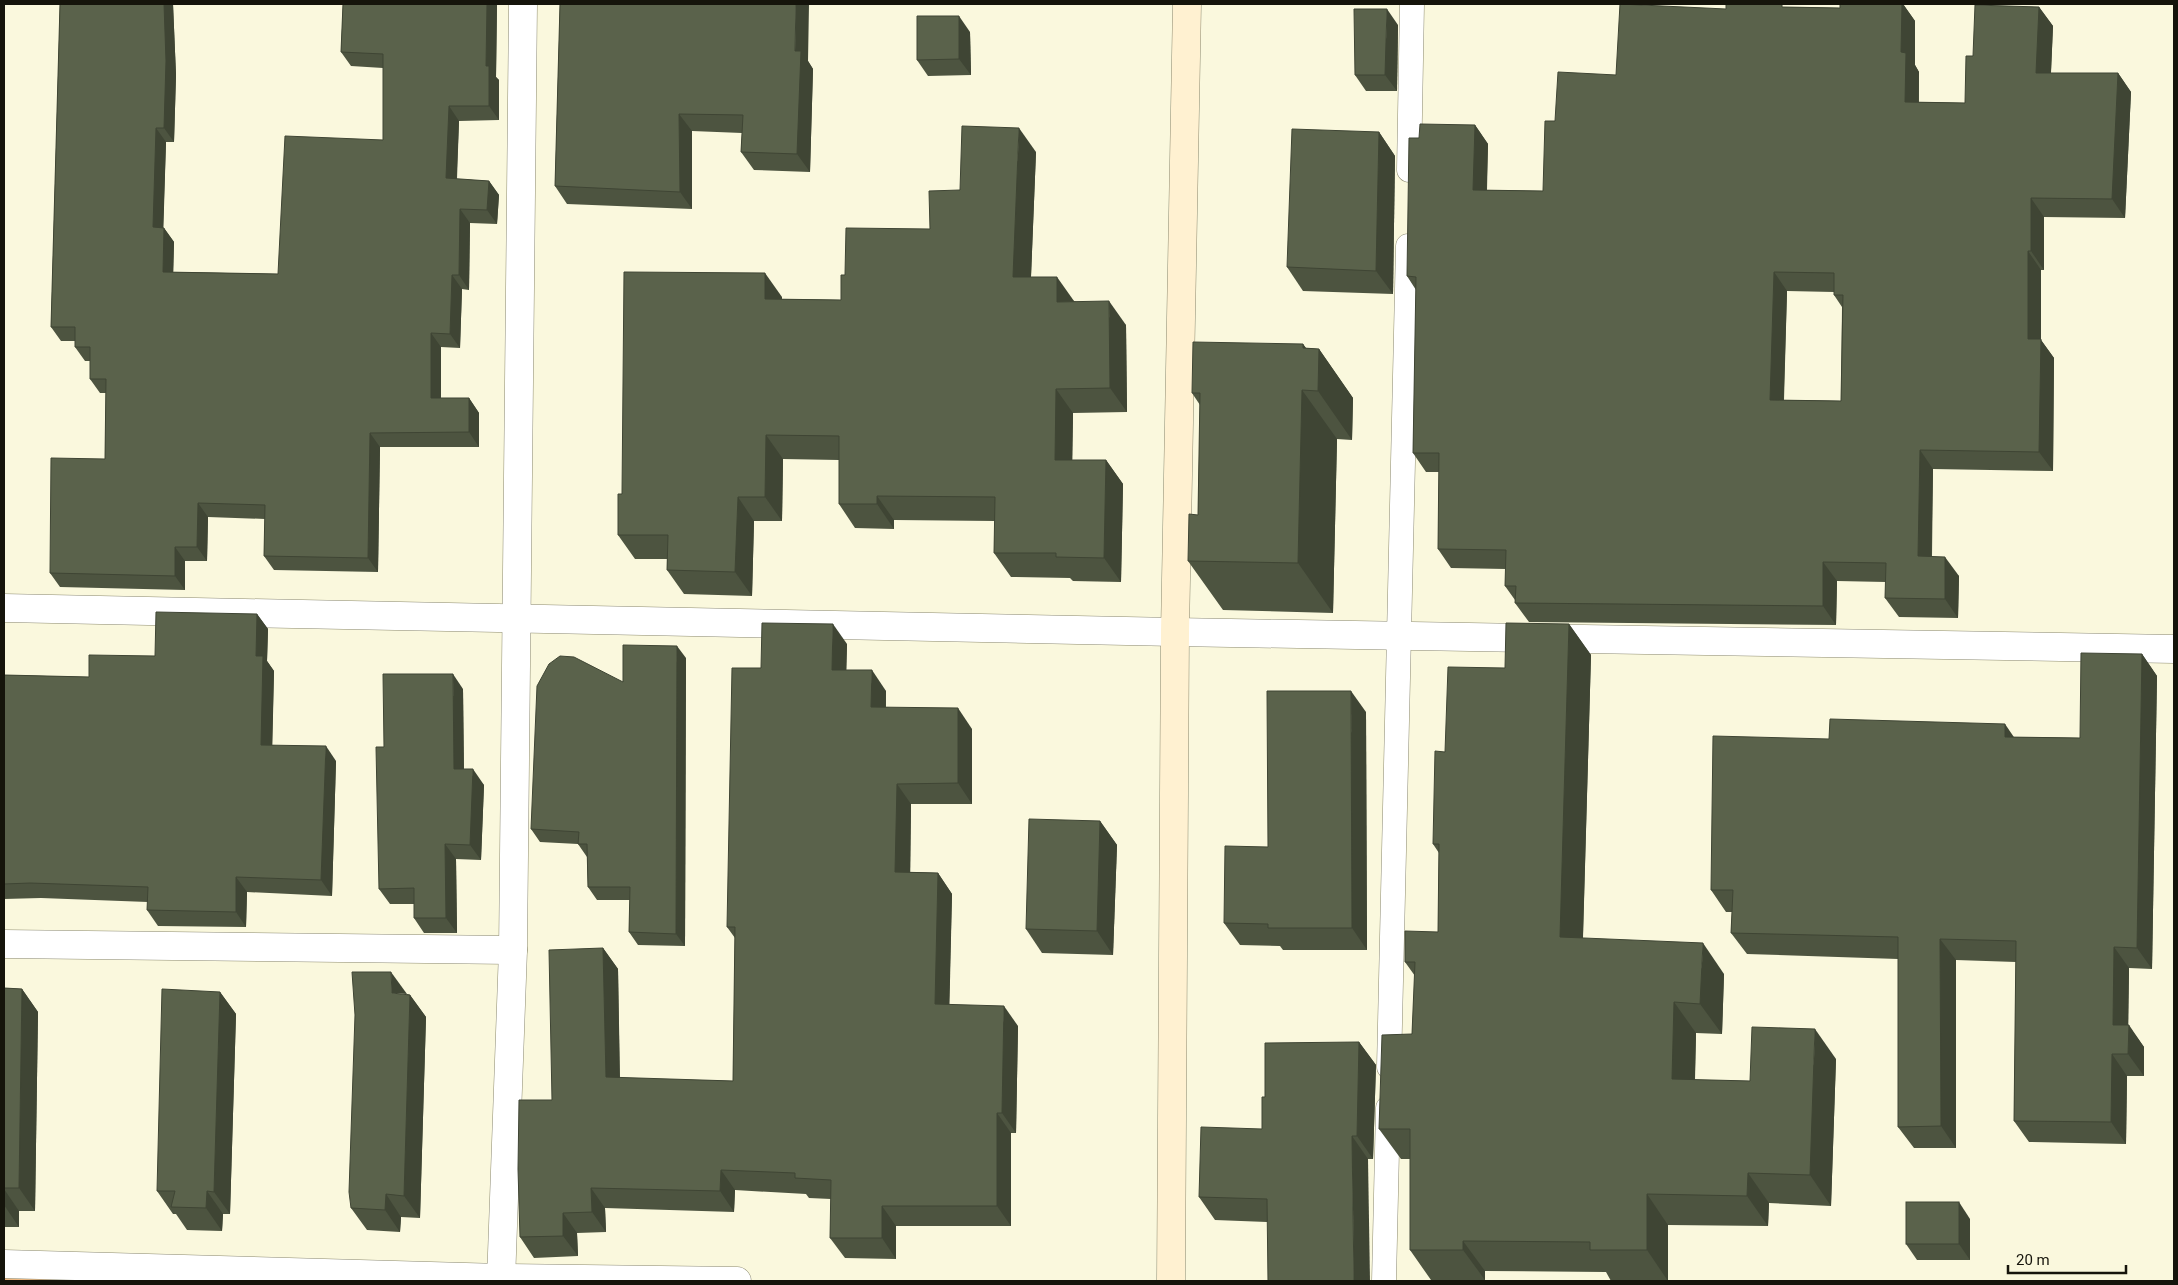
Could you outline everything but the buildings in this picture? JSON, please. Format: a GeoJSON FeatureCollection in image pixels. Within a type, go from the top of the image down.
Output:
{"type":"FeatureCollection","features":[{"type":"Feature","properties":{"kind":"street"},"geometry":{"type":"LineString","coordinates":[[501,1280],[513,950],[518,619],[523,4]]}},
{"type":"Feature","properties":{"kind":"street"},"geometry":{"type":"LineString","coordinates":[[1171,1281],[1175,632],[1187,4]]}},
{"type":"Feature","properties":{"kind":"street"},"geometry":{"type":"LineString","coordinates":[[4,608],[1175,632],[2174,649]]}},
{"type":"Feature","properties":{"kind":"street"},"geometry":{"type":"LineString","coordinates":[[4,944],[513,950]]}},
{"type":"Feature","properties":{"kind":"street"},"geometry":{"type":"LineString","coordinates":[[4,1264],[501,1280],[737,1281]]}},
{"type":"Feature","properties":{"kind":"lane"},"geometry":{"type":"LineString","coordinates":[[1409,191],[1412,4]]}},
{"type":"Feature","properties":{"kind":"lane"},"geometry":{"type":"LineString","coordinates":[[1384,1281],[1408,221]]}},
{"type":"Feature","properties":{"kind":"shaded area"},"geometry":{"type":"Polygon","coordinates":[[[4,1278],[142,1281],[4,1281],[4,1278]]]}}]}
